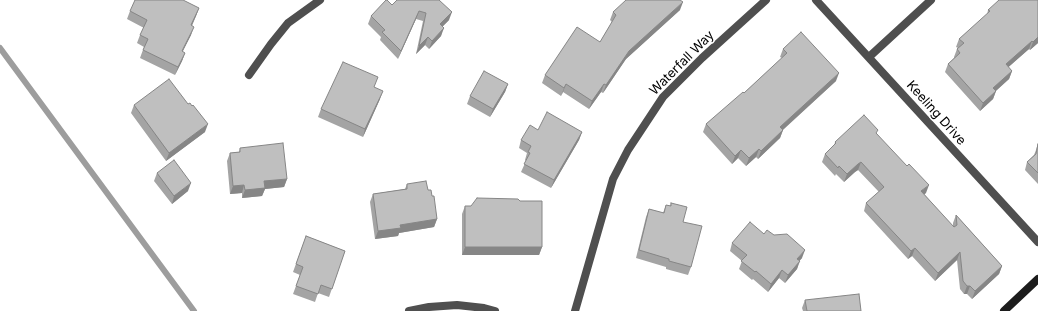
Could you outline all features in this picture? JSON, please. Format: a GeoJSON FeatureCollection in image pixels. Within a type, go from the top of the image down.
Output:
{"type":"FeatureCollection","features":[{"type":"Feature","properties":{"kind":"street"},"geometry":{"type":"LineString","coordinates":[[249,75],[288,23],[320,0]]}},
{"type":"Feature","properties":{"kind":"street","name":"Waterfall Way"},"geometry":{"type":"LineString","coordinates":[[575,311],[613,179],[628,150],[663,98],[702,58],[766,0]]}},
{"type":"Feature","properties":{"kind":"street","name":"Keeling Drive"},"geometry":{"type":"LineString","coordinates":[[816,0],[1038,242]]}},
{"type":"Feature","properties":{"kind":"street"},"geometry":{"type":"LineString","coordinates":[[869,57],[931,0]]}},
{"type":"Feature","properties":{"kind":"street"},"geometry":{"type":"LineString","coordinates":[[1004,311],[1038,279]]}},
{"type":"Feature","properties":{"kind":"street"},"geometry":{"type":"LineString","coordinates":[[409,311],[429,307],[457,305],[484,308],[495,311]]}},
{"type":"Feature","properties":{"kind":"building"},"geometry":{"type":"Polygon","coordinates":[[[135,0],[183,0],[199,8],[191,25],[194,27],[182,51],[185,53],[178,67],[143,50],[148,39],[140,35],[147,20],[130,11],[135,0]]]}},
{"type":"Feature","properties":{"kind":"building"},"geometry":{"type":"Polygon","coordinates":[[[386,0],[392,5],[397,0],[439,0],[452,12],[440,24],[444,28],[432,41],[428,37],[419,46],[426,13],[419,11],[401,51],[382,32],[385,30],[371,16],[386,0]]]}},
{"type":"Feature","properties":{"kind":"building"},"geometry":{"type":"Polygon","coordinates":[[[626,0],[680,0],[683,2],[629,51],[606,85],[604,84],[592,101],[566,84],[564,88],[545,75],[577,27],[600,42],[616,15],[613,12],[626,0]]]}},
{"type":"Feature","properties":{"kind":"building"},"geometry":{"type":"Polygon","coordinates":[[[999,0],[1038,0],[1038,37],[1006,64],[1012,71],[993,88],[996,91],[983,103],[948,64],[960,53],[957,49],[964,43],[959,39],[990,11],[988,10],[999,0]]]}},
{"type":"Feature","properties":{"kind":"building"},"geometry":{"type":"Polygon","coordinates":[[[801,32],[839,73],[780,127],[783,130],[761,151],[759,149],[749,158],[741,150],[735,156],[706,124],[743,92],[744,93],[787,53],[783,49],[801,32]]]}},
{"type":"Feature","properties":{"kind":"building"},"geometry":{"type":"Polygon","coordinates":[[[343,62],[378,77],[374,87],[383,91],[365,129],[321,109],[343,62]]]}},
{"type":"Feature","properties":{"kind":"building"},"geometry":{"type":"Polygon","coordinates":[[[484,71],[508,84],[493,109],[470,96],[484,71]]]}},
{"type":"Feature","properties":{"kind":"building"},"geometry":{"type":"Polygon","coordinates":[[[169,79],[188,104],[190,103],[192,106],[193,105],[208,124],[169,153],[134,105],[169,79]]]}},
{"type":"Feature","properties":{"kind":"building"},"geometry":{"type":"Polygon","coordinates":[[[547,112],[582,132],[554,180],[524,164],[530,153],[528,152],[531,146],[521,140],[530,125],[538,130],[547,112]]]}},
{"type":"Feature","properties":{"kind":"building"},"geometry":{"type":"Polygon","coordinates":[[[864,115],[878,130],[876,133],[907,166],[909,164],[929,185],[921,191],[954,227],[957,225],[956,215],[1002,266],[975,291],[970,286],[967,286],[963,281],[960,252],[938,273],[915,248],[911,251],[866,203],[884,187],[861,162],[847,174],[839,166],[838,168],[825,154],[836,143],[835,142],[864,115]]]}},
{"type":"Feature","properties":{"kind":"building"},"geometry":{"type":"Polygon","coordinates":[[[283,143],[287,179],[264,181],[265,188],[245,190],[244,185],[233,186],[230,153],[240,152],[240,148],[283,143]]]}},
{"type":"Feature","properties":{"kind":"building"},"geometry":{"type":"Polygon","coordinates":[[[1038,144],[1038,173],[1027,162],[1036,154],[1038,144]]]}},
{"type":"Feature","properties":{"kind":"building"},"geometry":{"type":"Polygon","coordinates":[[[174,160],[191,183],[174,196],[157,173],[174,160]]]}},
{"type":"Feature","properties":{"kind":"building"},"geometry":{"type":"Polygon","coordinates":[[[426,181],[428,190],[431,190],[432,196],[434,196],[437,219],[400,225],[401,228],[378,231],[373,194],[407,189],[407,184],[426,181]]]}},
{"type":"Feature","properties":{"kind":"building"},"geometry":{"type":"Polygon","coordinates":[[[477,198],[542,201],[542,247],[465,247],[465,206],[471,206],[477,198]]]}},
{"type":"Feature","properties":{"kind":"building"},"geometry":{"type":"Polygon","coordinates":[[[671,203],[687,207],[683,222],[702,226],[691,267],[639,250],[649,209],[664,213],[666,205],[671,206],[671,203]]]}},
{"type":"Feature","properties":{"kind":"building"},"geometry":{"type":"Polygon","coordinates":[[[750,222],[764,234],[767,230],[774,235],[787,234],[805,250],[797,259],[800,261],[788,275],[782,270],[771,284],[741,261],[747,255],[732,243],[750,222]]]}},
{"type":"Feature","properties":{"kind":"building"},"geometry":{"type":"Polygon","coordinates":[[[306,236],[345,251],[332,289],[321,285],[318,294],[296,286],[303,267],[296,264],[306,236]]]}},
{"type":"Feature","properties":{"kind":"building"},"geometry":{"type":"Polygon","coordinates":[[[859,294],[861,311],[807,311],[805,300],[859,294]]]}},
{"type":"Feature","properties":{"kind":"waterway"},"geometry":{"type":"LineString","coordinates":[[0,48],[194,311]]}}]}
